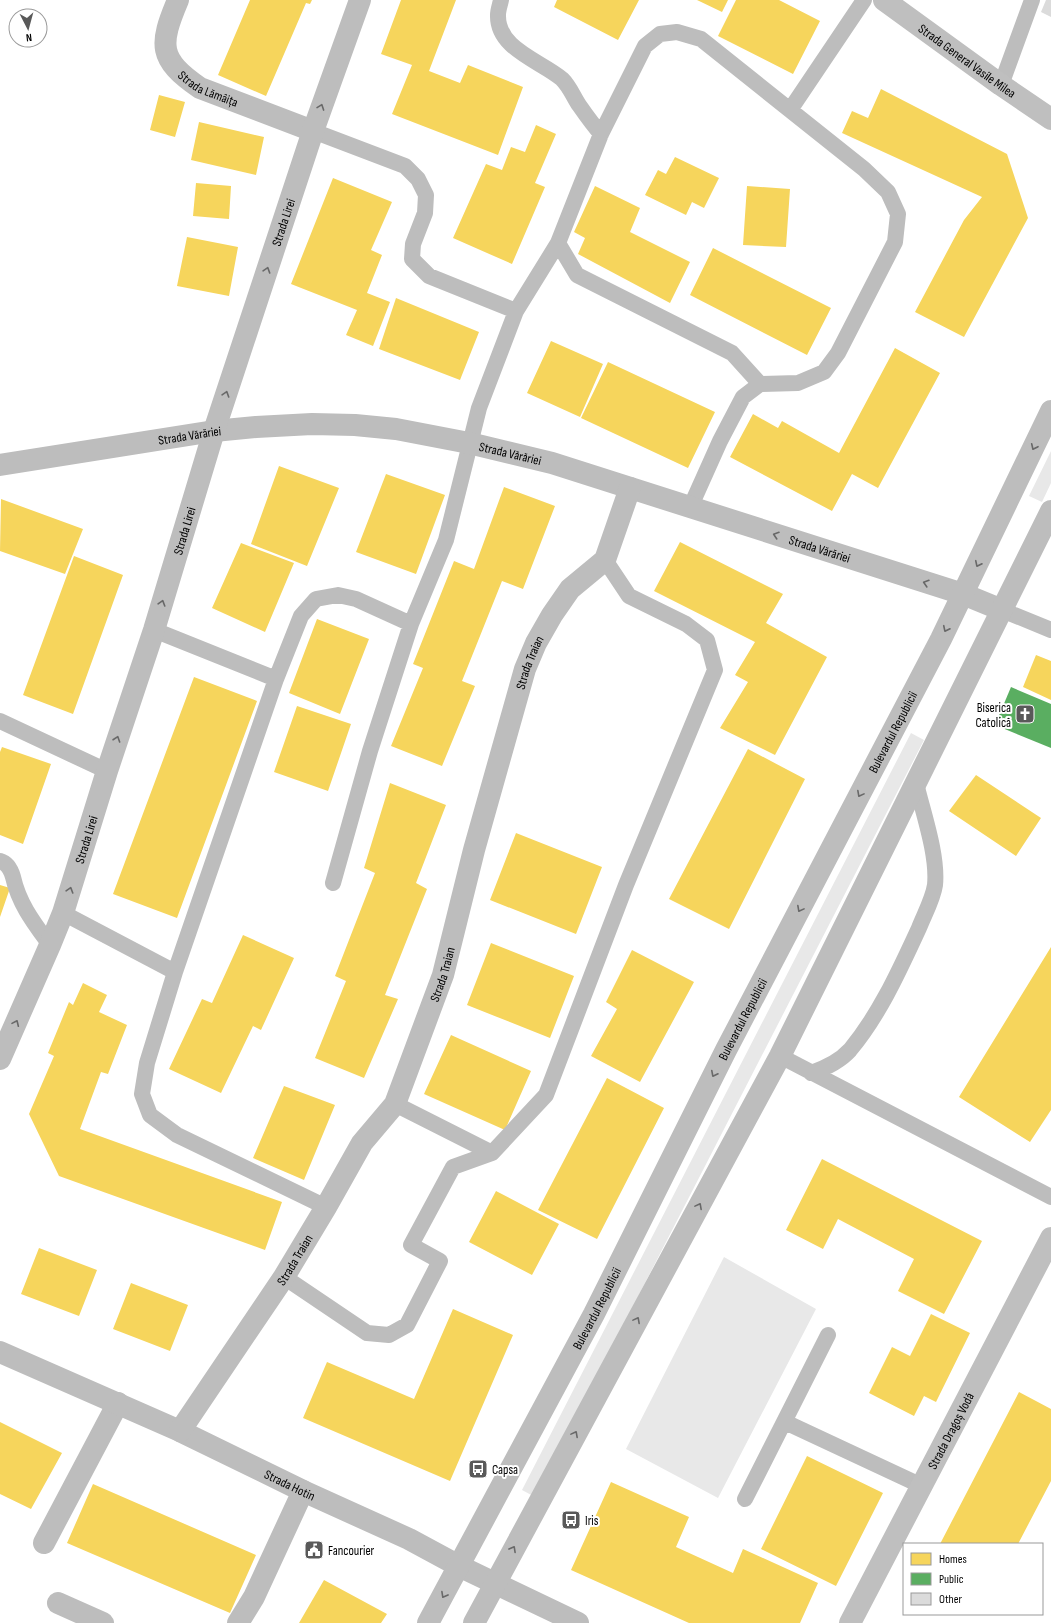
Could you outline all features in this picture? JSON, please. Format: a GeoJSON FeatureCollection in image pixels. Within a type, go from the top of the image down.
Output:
{"type":"FeatureCollection","features":[{"type":"Feature","properties":{"kind":"main road","name":"Strada General Vasile Milea"},"geometry":{"type":"LineString","coordinates":[[884,0],[1001,85],[1051,119]]}},
{"type":"Feature","properties":{"kind":"main road","name":"Strada Dragoș Vodă"},"geometry":{"type":"LineString","coordinates":[[850,1623],[1051,1238]]}},
{"type":"Feature","properties":{"kind":"street","name":"Strada Lămâița"},"geometry":{"type":"LineString","coordinates":[[178,0],[168,25],[164,43],[170,62],[184,77],[200,88],[313,131]]}},
{"type":"Feature","properties":{"kind":"street","name":"Strada Lirei"},"geometry":{"type":"LineString","coordinates":[[0,1059],[63,913],[107,771],[154,630],[214,431],[313,131],[360,0]]}},
{"type":"Feature","properties":{"kind":"street","name":"Bulevardul Republicii"},"geometry":{"type":"LineString","coordinates":[[428,1623],[460,1566],[594,1314],[726,1050],[942,639],[1051,411]]}},
{"type":"Feature","properties":{"kind":"street","name":"Strada Vărăriei"},"geometry":{"type":"LineString","coordinates":[[0,466],[214,431],[312,424],[355,425],[396,429],[469,442],[552,463],[964,594],[1002,610]]}},
{"type":"Feature","properties":{"kind":"street"},"geometry":{"type":"LineString","coordinates":[[605,560],[630,488]]}},
{"type":"Feature","properties":{"kind":"street"},"geometry":{"type":"LineString","coordinates":[[474,1623],[780,1056],[1051,511]]}},
{"type":"Feature","properties":{"kind":"street","name":"Strada Traian"},"geometry":{"type":"LineString","coordinates":[[180,1431],[284,1277],[362,1143],[395,1104],[443,975],[474,850],[525,669],[536,643],[552,615],[570,589],[605,560]]}},
{"type":"Feature","properties":{"kind":"street","name":"Strada Hotin"},"geometry":{"type":"LineString","coordinates":[[0,1352],[180,1431],[303,1491],[409,1539],[460,1566],[578,1623]]}},
{"type":"Feature","properties":{"kind":"street"},"geometry":{"type":"LineString","coordinates":[[44,1543],[118,1403]]}},
{"type":"Feature","properties":{"kind":"street"},"geometry":{"type":"LineString","coordinates":[[238,1623],[254,1597],[303,1491]]}},
{"type":"Feature","properties":{"kind":"street"},"geometry":{"type":"LineString","coordinates":[[58,1602],[103,1623]]}},
{"type":"Feature","properties":{"kind":"lane"},"geometry":{"type":"LineString","coordinates":[[501,0],[497,13],[499,26],[508,41],[526,56],[562,79],[570,89],[589,121],[601,134]]}},
{"type":"Feature","properties":{"kind":"lane"},"geometry":{"type":"LineString","coordinates":[[790,110],[864,0]]}},
{"type":"Feature","properties":{"kind":"lane"},"geometry":{"type":"LineString","coordinates":[[1001,85],[1032,0]]}},
{"type":"Feature","properties":{"kind":"lane"},"geometry":{"type":"LineString","coordinates":[[333,883],[370,751],[411,624],[446,540],[469,442],[479,408],[516,311],[558,243],[601,134],[645,46],[660,34],[677,32],[701,39],[864,169],[888,192],[898,214],[895,242],[838,354],[824,372],[798,384],[760,384],[743,397],[720,441],[690,508]]}},
{"type":"Feature","properties":{"kind":"lane"},"geometry":{"type":"LineString","coordinates":[[313,131],[404,166],[414,174],[426,195],[424,213],[413,244],[412,259],[429,276],[516,311]]}},
{"type":"Feature","properties":{"kind":"lane"},"geometry":{"type":"LineString","coordinates":[[558,243],[576,275],[732,353],[760,384]]}},
{"type":"Feature","properties":{"kind":"lane"},"geometry":{"type":"LineString","coordinates":[[284,1277],[367,1333],[389,1335],[407,1326],[440,1261],[411,1245],[453,1167],[492,1153],[546,1095],[624,893],[715,670],[707,640],[686,624],[629,596],[605,560]]}},
{"type":"Feature","properties":{"kind":"lane"},"geometry":{"type":"LineString","coordinates":[[326,1207],[176,1135],[150,1115],[142,1094],[147,1063],[175,972],[276,679],[301,616],[316,599],[338,595],[356,599],[411,624]]}},
{"type":"Feature","properties":{"kind":"lane"},"geometry":{"type":"LineString","coordinates":[[1002,610],[1051,630]]}},
{"type":"Feature","properties":{"kind":"lane"},"geometry":{"type":"LineString","coordinates":[[154,630],[276,679]]}},
{"type":"Feature","properties":{"kind":"lane"},"geometry":{"type":"LineString","coordinates":[[0,721],[107,771]]}},
{"type":"Feature","properties":{"kind":"lane"},"geometry":{"type":"LineString","coordinates":[[811,1073],[830,1066],[849,1050],[870,1022],[905,959],[935,886],[934,863],[916,783]]}},
{"type":"Feature","properties":{"kind":"lane"},"geometry":{"type":"LineString","coordinates":[[0,861],[4,862],[11,870],[19,897],[26,912],[50,945]]}},
{"type":"Feature","properties":{"kind":"lane"},"geometry":{"type":"LineString","coordinates":[[63,913],[175,972]]}},
{"type":"Feature","properties":{"kind":"lane"},"geometry":{"type":"LineString","coordinates":[[780,1056],[1051,1197]]}},
{"type":"Feature","properties":{"kind":"lane"},"geometry":{"type":"LineString","coordinates":[[395,1104],[492,1153]]}},
{"type":"Feature","properties":{"kind":"lane"},"geometry":{"type":"LineString","coordinates":[[745,1499],[828,1335]]}},
{"type":"Feature","properties":{"kind":"lane"},"geometry":{"type":"LineString","coordinates":[[785,1422],[922,1486]]}},
{"type":"Feature","properties":{"kind":"shaded area"},"geometry":{"type":"Polygon","coordinates":[[[1051,451],[1051,483],[1042,502],[1029,496],[1051,451]]]}},
{"type":"Feature","properties":{"kind":"shaded area"},"geometry":{"type":"Polygon","coordinates":[[[911,733],[924,740],[535,1497],[522,1490],[911,733]]]}},
{"type":"Feature","properties":{"kind":"shaded area"},"geometry":{"type":"Polygon","coordinates":[[[724,1257],[816,1309],[718,1498],[626,1449],[724,1257]]]}},
{"type":"Feature","properties":{"kind":"building: Homes"},"geometry":{"type":"Polygon","coordinates":[[[250,0],[312,0],[310,4],[306,3],[266,96],[218,75],[250,0]]]}},
{"type":"Feature","properties":{"kind":"building: Homes"},"geometry":{"type":"Polygon","coordinates":[[[401,0],[456,0],[429,71],[460,83],[468,65],[523,87],[498,155],[392,114],[412,65],[381,54],[401,0]]]}},
{"type":"Feature","properties":{"kind":"building: Homes"},"geometry":{"type":"Polygon","coordinates":[[[557,0],[639,0],[618,40],[554,7],[557,0]]]}},
{"type":"Feature","properties":{"kind":"building: Homes"},"geometry":{"type":"Polygon","coordinates":[[[697,0],[728,0],[722,12],[697,0]]]}},
{"type":"Feature","properties":{"kind":"building: Homes"},"geometry":{"type":"Polygon","coordinates":[[[736,0],[779,0],[820,21],[793,74],[718,36],[736,0]]]}},
{"type":"Feature","properties":{"kind":"building: Homes"},"geometry":{"type":"Polygon","coordinates":[[[881,89],[1007,154],[1028,218],[964,337],[915,312],[964,220],[982,197],[842,133],[852,111],[868,118],[881,89]]]}},
{"type":"Feature","properties":{"kind":"building: Homes"},"geometry":{"type":"Polygon","coordinates":[[[159,95],[185,102],[175,137],[150,130],[159,95]]]}},
{"type":"Feature","properties":{"kind":"building: Homes"},"geometry":{"type":"Polygon","coordinates":[[[199,122],[264,137],[256,175],[191,160],[199,122]]]}},
{"type":"Feature","properties":{"kind":"building: Homes"},"geometry":{"type":"Polygon","coordinates":[[[536,125],[556,134],[535,183],[545,187],[512,264],[453,238],[486,164],[502,170],[511,147],[525,152],[536,125]]]}},
{"type":"Feature","properties":{"kind":"building: Homes"},"geometry":{"type":"Polygon","coordinates":[[[675,157],[719,178],[704,208],[692,202],[686,215],[645,195],[658,170],[666,174],[675,157]]]}},
{"type":"Feature","properties":{"kind":"building: Homes"},"geometry":{"type":"Polygon","coordinates":[[[333,178],[392,202],[371,250],[382,255],[367,293],[390,302],[373,346],[346,335],[357,310],[291,284],[333,178]]]}},
{"type":"Feature","properties":{"kind":"building: Homes"},"geometry":{"type":"Polygon","coordinates":[[[196,183],[231,186],[229,219],[193,216],[196,183]]]}},
{"type":"Feature","properties":{"kind":"building: Homes"},"geometry":{"type":"Polygon","coordinates":[[[595,186],[640,208],[630,232],[690,262],[670,303],[578,254],[585,238],[574,232],[595,186]]]}},
{"type":"Feature","properties":{"kind":"building: Homes"},"geometry":{"type":"Polygon","coordinates":[[[747,186],[790,189],[786,247],[743,245],[747,186]]]}},
{"type":"Feature","properties":{"kind":"building: Homes"},"geometry":{"type":"Polygon","coordinates":[[[187,237],[238,247],[229,296],[177,286],[187,237]]]}},
{"type":"Feature","properties":{"kind":"building: Homes"},"geometry":{"type":"Polygon","coordinates":[[[713,248],[831,308],[807,355],[690,295],[713,248]]]}},
{"type":"Feature","properties":{"kind":"building: Homes"},"geometry":{"type":"Polygon","coordinates":[[[396,298],[479,332],[460,380],[379,349],[396,298]]]}},
{"type":"Feature","properties":{"kind":"building: Homes"},"geometry":{"type":"Polygon","coordinates":[[[551,341],[603,364],[580,417],[527,393],[551,341]]]}},
{"type":"Feature","properties":{"kind":"building: Homes"},"geometry":{"type":"Polygon","coordinates":[[[895,348],[940,373],[878,488],[852,474],[832,511],[730,457],[753,414],[778,428],[782,421],[839,453],[895,348]]]}},
{"type":"Feature","properties":{"kind":"building: Homes"},"geometry":{"type":"Polygon","coordinates":[[[608,362],[715,412],[688,468],[581,418],[608,362]]]}},
{"type":"Feature","properties":{"kind":"building: Homes"},"geometry":{"type":"Polygon","coordinates":[[[279,466],[339,488],[307,566],[251,544],[279,466]]]}},
{"type":"Feature","properties":{"kind":"building: Homes"},"geometry":{"type":"Polygon","coordinates":[[[386,474],[445,495],[416,574],[356,552],[386,474]]]}},
{"type":"Feature","properties":{"kind":"building: Homes"},"geometry":{"type":"Polygon","coordinates":[[[504,487],[555,506],[523,589],[502,581],[462,681],[475,686],[442,766],[391,746],[423,668],[413,664],[454,561],[474,569],[504,487]]]}},
{"type":"Feature","properties":{"kind":"building: Homes"},"geometry":{"type":"Polygon","coordinates":[[[1,499],[83,529],[65,574],[0,551],[1,499]]]}},
{"type":"Feature","properties":{"kind":"building: Homes"},"geometry":{"type":"Polygon","coordinates":[[[680,542],[783,594],[766,623],[827,657],[775,755],[720,728],[748,682],[735,675],[755,642],[654,591],[680,542]]]}},
{"type":"Feature","properties":{"kind":"building: Homes"},"geometry":{"type":"Polygon","coordinates":[[[241,543],[294,563],[265,632],[212,608],[241,543]]]}},
{"type":"Feature","properties":{"kind":"building: Homes"},"geometry":{"type":"Polygon","coordinates":[[[74,556],[123,575],[73,714],[23,695],[74,556]]]}},
{"type":"Feature","properties":{"kind":"building: Homes"},"geometry":{"type":"Polygon","coordinates":[[[317,619],[369,639],[340,714],[289,693],[317,619]]]}},
{"type":"Feature","properties":{"kind":"building: Homes"},"geometry":{"type":"Polygon","coordinates":[[[1036,655],[1051,661],[1051,700],[1023,687],[1036,655]]]}},
{"type":"Feature","properties":{"kind":"building: Homes"},"geometry":{"type":"Polygon","coordinates":[[[194,677],[257,701],[177,918],[113,894],[194,677]]]}},
{"type":"Feature","properties":{"kind":"building: Homes"},"geometry":{"type":"Polygon","coordinates":[[[297,706],[351,724],[328,791],[274,772],[297,706]]]}},
{"type":"Feature","properties":{"kind":"building: Homes"},"geometry":{"type":"Polygon","coordinates":[[[2,747],[51,764],[23,844],[0,835],[0,752],[2,747]]]}},
{"type":"Feature","properties":{"kind":"building: Homes"},"geometry":{"type":"Polygon","coordinates":[[[748,749],[805,779],[729,929],[669,899],[748,749]]]}},
{"type":"Feature","properties":{"kind":"building: Homes"},"geometry":{"type":"Polygon","coordinates":[[[976,775],[1041,818],[1016,856],[949,811],[976,775]]]}},
{"type":"Feature","properties":{"kind":"building: Homes"},"geometry":{"type":"Polygon","coordinates":[[[390,783],[446,805],[416,883],[427,889],[385,995],[398,999],[364,1078],[315,1058],[346,981],[335,976],[375,873],[364,868],[390,783]]]}},
{"type":"Feature","properties":{"kind":"building: Homes"},"geometry":{"type":"Polygon","coordinates":[[[516,833],[602,867],[576,934],[490,900],[516,833]]]}},
{"type":"Feature","properties":{"kind":"building: Homes"},"geometry":{"type":"Polygon","coordinates":[[[0,885],[10,888],[0,917],[0,885]]]}},
{"type":"Feature","properties":{"kind":"building: Homes"},"geometry":{"type":"Polygon","coordinates":[[[243,935],[294,958],[261,1030],[253,1026],[221,1093],[169,1069],[202,999],[212,1003],[243,935]]]}},
{"type":"Feature","properties":{"kind":"building: Homes"},"geometry":{"type":"Polygon","coordinates":[[[491,943],[574,976],[550,1038],[467,1005],[491,943]]]}},
{"type":"Feature","properties":{"kind":"building: Homes"},"geometry":{"type":"Polygon","coordinates":[[[1051,947],[1051,1110],[1030,1142],[959,1097],[1051,947]]]}},
{"type":"Feature","properties":{"kind":"building: Homes"},"geometry":{"type":"Polygon","coordinates":[[[632,950],[694,982],[640,1082],[591,1056],[617,1009],[606,1002],[632,950]]]}},
{"type":"Feature","properties":{"kind":"building: Homes"},"geometry":{"type":"Polygon","coordinates":[[[83,983],[107,995],[99,1012],[127,1025],[108,1074],[101,1072],[80,1129],[282,1202],[265,1250],[59,1176],[29,1114],[54,1056],[48,1053],[69,1002],[73,1005],[83,983]]]}},
{"type":"Feature","properties":{"kind":"building: Homes"},"geometry":{"type":"Polygon","coordinates":[[[451,1035],[531,1071],[505,1130],[424,1094],[451,1035]]]}},
{"type":"Feature","properties":{"kind":"building: Homes"},"geometry":{"type":"Polygon","coordinates":[[[607,1078],[664,1108],[597,1239],[538,1210],[607,1078]]]}},
{"type":"Feature","properties":{"kind":"building: Homes"},"geometry":{"type":"Polygon","coordinates":[[[284,1086],[335,1105],[304,1180],[253,1158],[284,1086]]]}},
{"type":"Feature","properties":{"kind":"building: Homes"},"geometry":{"type":"Polygon","coordinates":[[[822,1159],[982,1241],[944,1314],[898,1291],[914,1259],[838,1219],[823,1249],[786,1230],[822,1159]]]}},
{"type":"Feature","properties":{"kind":"building: Homes"},"geometry":{"type":"Polygon","coordinates":[[[496,1191],[559,1224],[532,1275],[469,1242],[496,1191]]]}},
{"type":"Feature","properties":{"kind":"building: Homes"},"geometry":{"type":"Polygon","coordinates":[[[39,1248],[97,1270],[79,1316],[21,1294],[39,1248]]]}},
{"type":"Feature","properties":{"kind":"building: Homes"},"geometry":{"type":"Polygon","coordinates":[[[131,1283],[188,1305],[170,1351],[113,1329],[131,1283]]]}},
{"type":"Feature","properties":{"kind":"building: Homes"},"geometry":{"type":"Polygon","coordinates":[[[453,1309],[513,1335],[450,1481],[303,1418],[327,1362],[414,1399],[453,1309]]]}},
{"type":"Feature","properties":{"kind":"building: Homes"},"geometry":{"type":"Polygon","coordinates":[[[931,1314],[970,1333],[936,1402],[924,1396],[914,1416],[869,1393],[892,1347],[910,1356],[931,1314]]]}},
{"type":"Feature","properties":{"kind":"building: Homes"},"geometry":{"type":"Polygon","coordinates":[[[1019,1392],[1051,1409],[1051,1481],[1019,1543],[941,1543],[1019,1392]]]}},
{"type":"Feature","properties":{"kind":"building: Homes"},"geometry":{"type":"Polygon","coordinates":[[[0,1422],[62,1453],[31,1509],[0,1494],[0,1422]]]}},
{"type":"Feature","properties":{"kind":"building: Homes"},"geometry":{"type":"Polygon","coordinates":[[[807,1456],[883,1493],[836,1586],[761,1549],[807,1456]]]}},
{"type":"Feature","properties":{"kind":"building: Homes"},"geometry":{"type":"Polygon","coordinates":[[[611,1482],[689,1517],[676,1547],[733,1573],[743,1549],[818,1583],[800,1623],[689,1623],[571,1570],[611,1482]]]}},
{"type":"Feature","properties":{"kind":"building: Homes"},"geometry":{"type":"Polygon","coordinates":[[[93,1484],[256,1555],[230,1613],[67,1543],[93,1484]]]}},
{"type":"Feature","properties":{"kind":"building: Homes"},"geometry":{"type":"Polygon","coordinates":[[[324,1580],[387,1614],[381,1623],[299,1623],[324,1580]]]}},
{"type":"Feature","properties":{"kind":"building: Public","name":"Biserica Catolică"},"geometry":{"type":"Polygon","coordinates":[[[1011,687],[1051,704],[1051,748],[995,725],[1011,687]]]}},
{"type":"Feature","properties":{"kind":"building: Other"},"geometry":{"type":"Polygon","coordinates":[[[1046,0],[1051,0],[1051,17],[1041,12],[1046,0]]]}},
{"type":"Feature","properties":{"kind":"place","name":"Biserica Catolică"},"geometry":{"type":"Point","coordinates":[1025,714]}},
{"type":"Feature","properties":{"kind":"place","name":"Capsa"},"geometry":{"type":"Point","coordinates":[478,1469]}},
{"type":"Feature","properties":{"kind":"place","name":"Iris"},"geometry":{"type":"Point","coordinates":[571,1520]}},
{"type":"Feature","properties":{"kind":"place","name":"Fancourier"},"geometry":{"type":"Point","coordinates":[314,1550]}}]}
